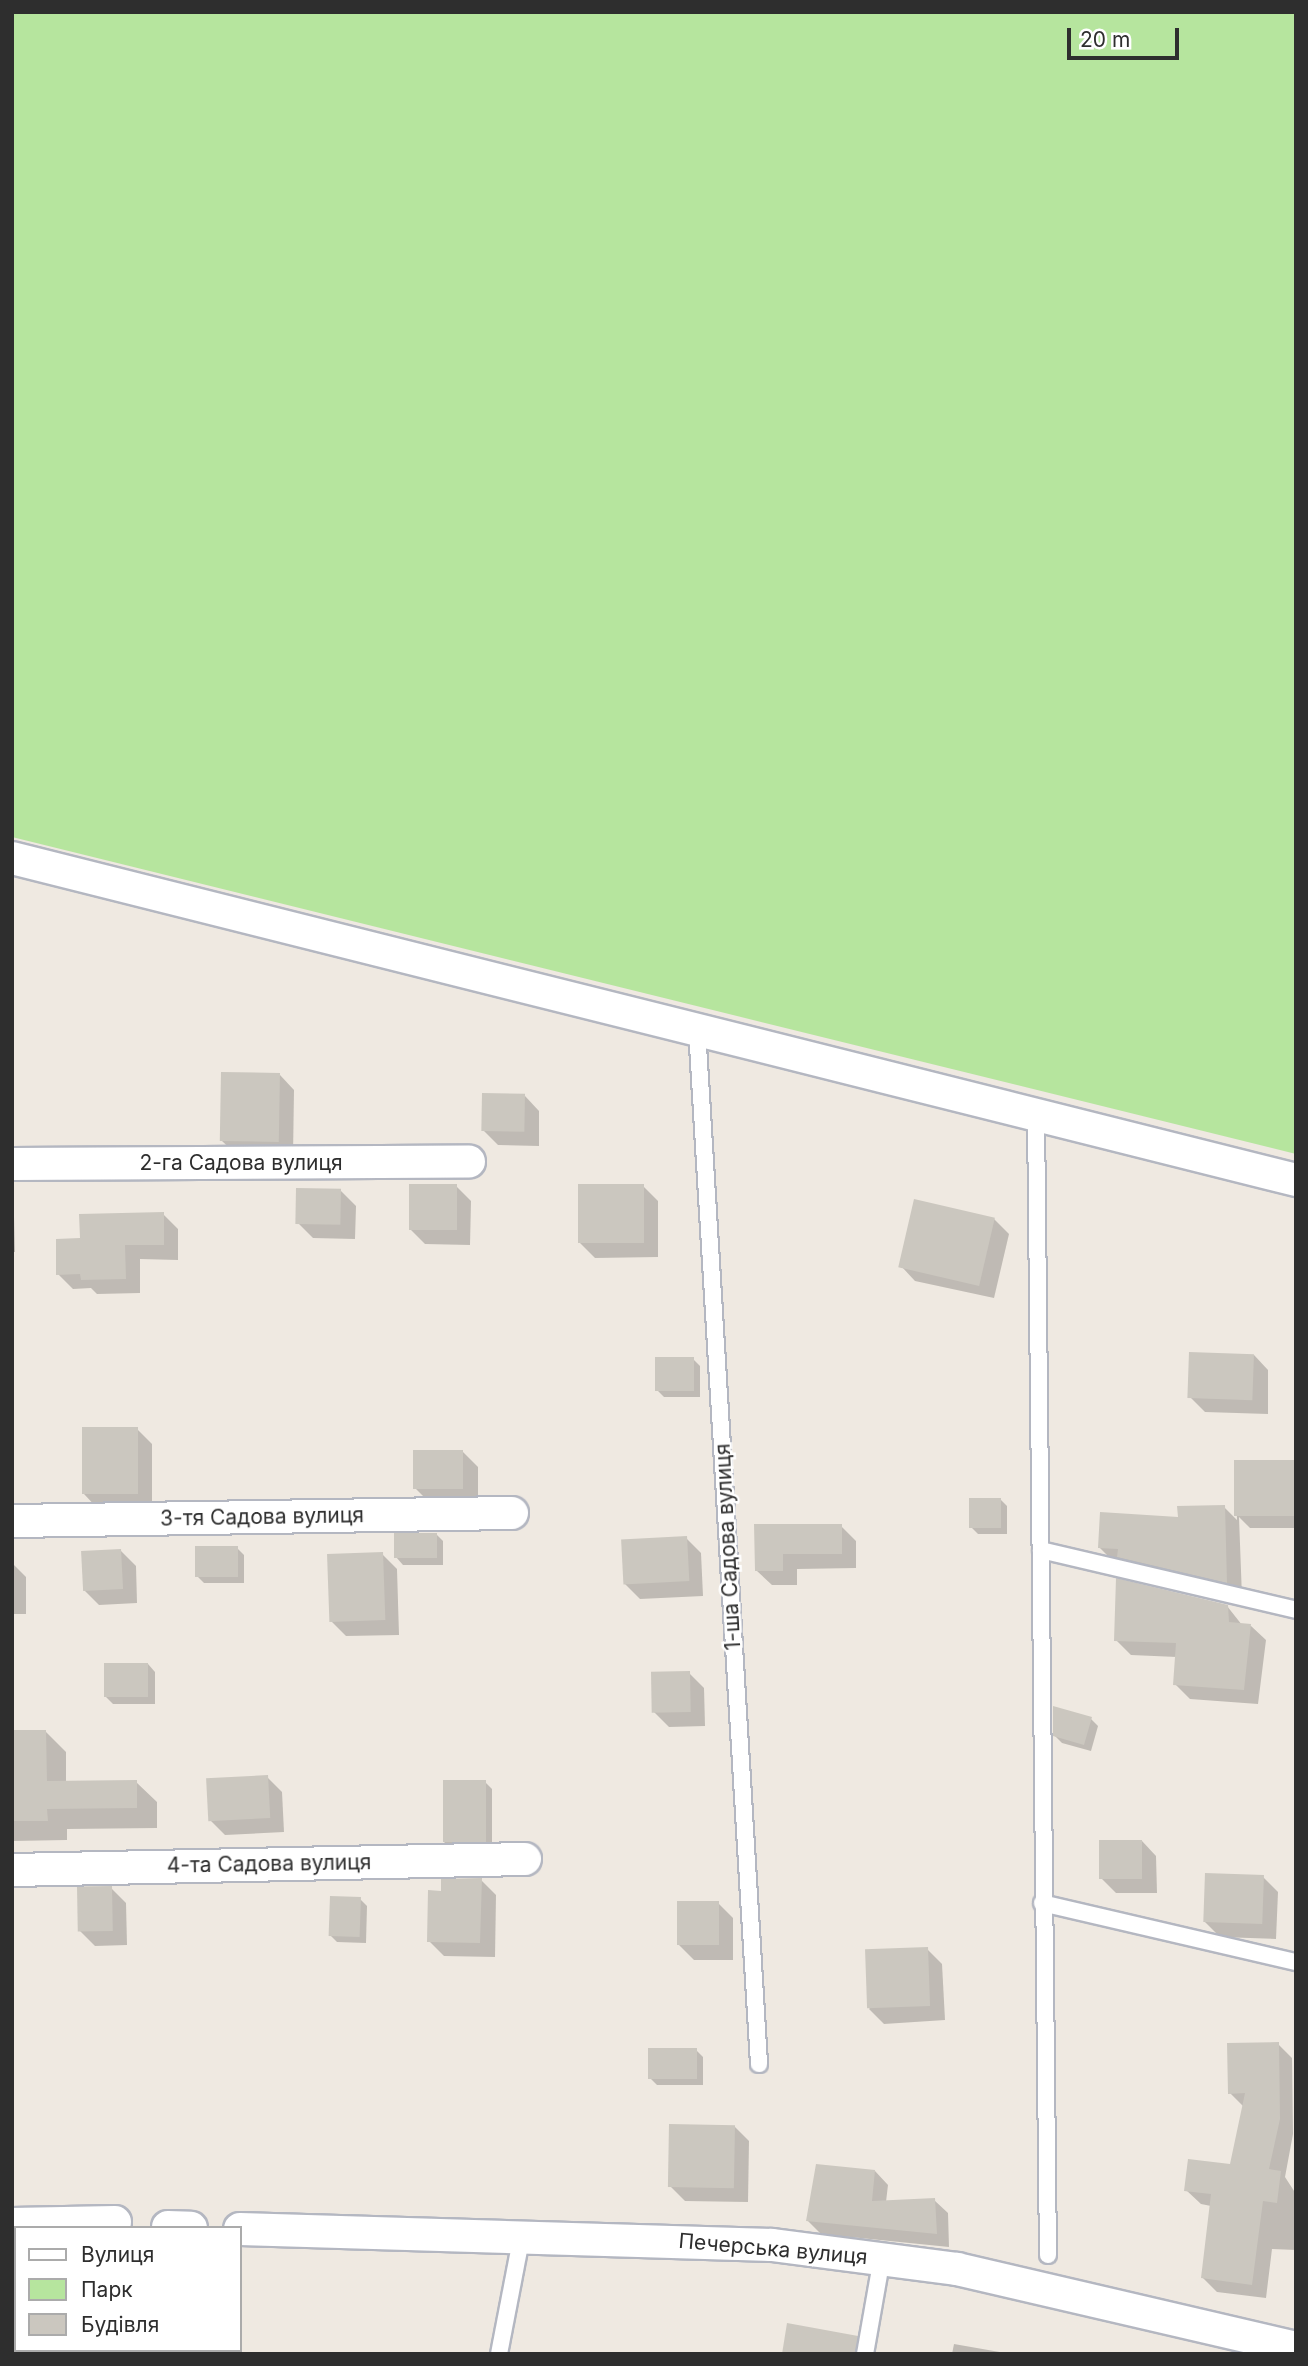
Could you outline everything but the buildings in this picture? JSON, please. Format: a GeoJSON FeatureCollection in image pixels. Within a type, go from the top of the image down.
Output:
{"type":"FeatureCollection","features":[{"type":"Feature","properties":{"kind":"street"},"geometry":{"type":"LineString","coordinates":[[12,858],[1296,1180]]}},
{"type":"Feature","properties":{"kind":"street","name":"2-га Садова вулиця"},"geometry":{"type":"LineString","coordinates":[[12,1164],[469,1162]]}},
{"type":"Feature","properties":{"kind":"street","name":"3-тя Садова вулиця"},"geometry":{"type":"LineString","coordinates":[[12,1521],[512,1513]]}},
{"type":"Feature","properties":{"kind":"street","name":"4-та Садова вулиця"},"geometry":{"type":"LineString","coordinates":[[12,1870],[525,1859]]}},
{"type":"Feature","properties":{"kind":"street"},"geometry":{"type":"LineString","coordinates":[[12,2224],[115,2222]]}},
{"type":"Feature","properties":{"kind":"street","name":"Печерська вулиця"},"geometry":{"type":"LineString","coordinates":[[242,2229],[522,2235],[772,2245],[882,2258],[1047,2288],[1248,2345],[1296,2348]]}},
{"type":"Feature","properties":{"kind":"lane","name":"1-ша Садова вулиця"},"geometry":{"type":"LineString","coordinates":[[697,1029],[759,2064]]}},
{"type":"Feature","properties":{"kind":"lane"},"geometry":{"type":"LineString","coordinates":[[1037,1114],[1042,1903],[1048,2255]]}},
{"type":"Feature","properties":{"kind":"lane"},"geometry":{"type":"LineString","coordinates":[[1041,1550],[1296,1610]]}},
{"type":"Feature","properties":{"kind":"lane"},"geometry":{"type":"LineString","coordinates":[[1042,1903],[1296,1962]]}},
{"type":"Feature","properties":{"kind":"lane"},"geometry":{"type":"LineString","coordinates":[[499,2354],[522,2235]]}},
{"type":"Feature","properties":{"kind":"lane"},"geometry":{"type":"LineString","coordinates":[[865,2354],[882,2258]]}},
{"type":"Feature","properties":{"kind":"green space"},"geometry":{"type":"Polygon","coordinates":[[[12,12],[1296,12],[1296,1154],[12,837],[12,12]]]}}]}
